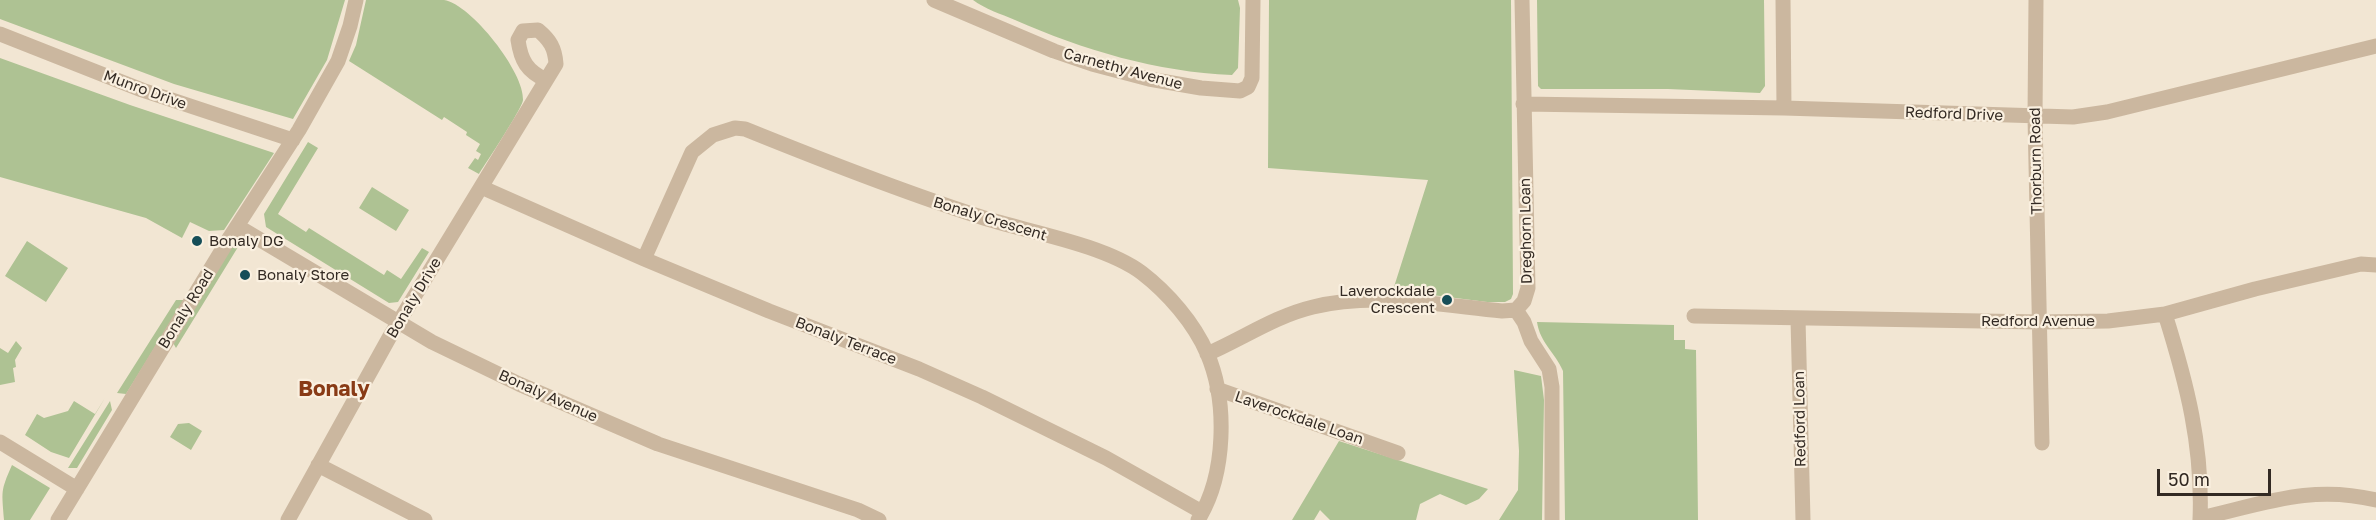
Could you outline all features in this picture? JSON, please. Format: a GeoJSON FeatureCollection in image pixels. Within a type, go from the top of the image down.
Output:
{"type":"FeatureCollection","features":[{"type":"Feature","properties":{"kind":"street","name":"Bonaly Road"},"geometry":{"type":"LineString","coordinates":[[58,520],[237,226],[293,140],[338,61],[356,0]]}},
{"type":"Feature","properties":{"kind":"street","name":"Carnethy Avenue"},"geometry":{"type":"LineString","coordinates":[[934,0],[953,3],[1020,37],[1092,64],[1149,79],[1201,88],[1240,91],[1248,87],[1252,78],[1253,0]]}},
{"type":"Feature","properties":{"kind":"street","name":"Dreghorn Loan"},"geometry":{"type":"LineString","coordinates":[[1515,310],[1524,301],[1528,288],[1522,0]]}},
{"type":"Feature","properties":{"kind":"street"},"geometry":{"type":"LineString","coordinates":[[1783,0],[1784,108]]}},
{"type":"Feature","properties":{"kind":"street","name":"Thorburn Road"},"geometry":{"type":"LineString","coordinates":[[2036,0],[2035,117],[2042,443]]}},
{"type":"Feature","properties":{"kind":"street","name":"Munro Drive"},"geometry":{"type":"LineString","coordinates":[[0,34],[142,90],[293,140]]}},
{"type":"Feature","properties":{"kind":"street","name":"Redford Drive"},"geometry":{"type":"LineString","coordinates":[[1523,104],[1784,108],[2073,117],[2107,112],[2376,46]]}},
{"type":"Feature","properties":{"kind":"street","name":"Bonaly Drive"},"geometry":{"type":"LineString","coordinates":[[288,520],[398,323],[546,80]]}},
{"type":"Feature","properties":{"kind":"street","name":"Bonaly Crescent"},"geometry":{"type":"LineString","coordinates":[[644,259],[692,152],[713,135],[735,128],[745,129],[927,199],[1104,253],[1141,272],[1169,298],[1193,328],[1207,354],[1217,389],[1221,436],[1217,474],[1200,516]]}},
{"type":"Feature","properties":{"kind":"street","name":"Bonaly Terrace"},"geometry":{"type":"LineString","coordinates":[[481,187],[644,259],[769,311],[919,369],[982,397],[1106,458],[1200,516]]}},
{"type":"Feature","properties":{"kind":"street","name":"Bonaly Avenue"},"geometry":{"type":"LineString","coordinates":[[237,226],[398,323],[498,374],[658,444],[858,510],[879,520]]}},
{"type":"Feature","properties":{"kind":"street","name":"Redford Avenue"},"geometry":{"type":"LineString","coordinates":[[1694,316],[2040,322],[2108,321],[2165,314],[2255,289],[2361,264],[2376,265]]}},
{"type":"Feature","properties":{"kind":"street"},"geometry":{"type":"LineString","coordinates":[[1207,354],[1279,319],[1312,307],[1350,301],[1393,301],[1502,311],[1515,310],[1524,322],[1530,341],[1549,369],[1552,387],[1552,520]]}},
{"type":"Feature","properties":{"kind":"street"},"geometry":{"type":"LineString","coordinates":[[2165,314],[2185,378],[2194,417],[2200,459],[2200,519],[2296,495],[2316,493],[2358,496],[2376,500]]}},
{"type":"Feature","properties":{"kind":"street","name":"Redford Loan"},"geometry":{"type":"LineString","coordinates":[[1798,319],[1803,520]]}},
{"type":"Feature","properties":{"kind":"street","name":"Laverockdale Loan"},"geometry":{"type":"LineString","coordinates":[[1217,389],[1382,441],[1398,453]]}},
{"type":"Feature","properties":{"kind":"street"},"geometry":{"type":"LineString","coordinates":[[0,442],[77,489]]}},
{"type":"Feature","properties":{"kind":"street"},"geometry":{"type":"LineString","coordinates":[[318,465],[425,520]]}},
{"type":"Feature","properties":{"kind":"green space"},"geometry":{"type":"Polygon","coordinates":[[[0,0],[345,0],[327,60],[293,119],[174,84],[0,19],[0,0]]]}},
{"type":"Feature","properties":{"kind":"green space"},"geometry":{"type":"Polygon","coordinates":[[[366,0],[444,0],[455,4],[481,26],[506,58],[521,88],[523,100],[479,174],[468,168],[475,158],[478,160],[481,154],[476,151],[480,144],[466,135],[467,132],[444,117],[442,120],[349,61],[356,45],[366,0]]]}},
{"type":"Feature","properties":{"kind":"green space"},"geometry":{"type":"Polygon","coordinates":[[[973,0],[1238,0],[1240,8],[1238,68],[1232,75],[1204,73],[1121,58],[1041,31],[988,9],[973,0]]]}},
{"type":"Feature","properties":{"kind":"green space"},"geometry":{"type":"Polygon","coordinates":[[[1269,0],[1511,0],[1513,294],[1511,299],[1505,302],[1487,302],[1393,290],[1428,180],[1268,168],[1269,0]]]}},
{"type":"Feature","properties":{"kind":"green space"},"geometry":{"type":"Polygon","coordinates":[[[1537,0],[1764,0],[1765,86],[1760,93],[1668,89],[1541,89],[1538,86],[1537,0]]]}},
{"type":"Feature","properties":{"kind":"green space"},"geometry":{"type":"Polygon","coordinates":[[[0,58],[130,105],[274,153],[224,230],[209,231],[190,222],[182,238],[146,218],[0,177],[0,58]]]}},
{"type":"Feature","properties":{"kind":"green space"},"geometry":{"type":"Polygon","coordinates":[[[308,142],[318,148],[278,214],[306,232],[309,228],[384,275],[387,270],[401,279],[422,248],[429,252],[398,302],[389,303],[266,227],[264,214],[308,142]]]}},
{"type":"Feature","properties":{"kind":"green space"},"geometry":{"type":"Polygon","coordinates":[[[372,187],[409,210],[396,231],[359,208],[372,187]]]}},
{"type":"Feature","properties":{"kind":"green space"},"geometry":{"type":"Polygon","coordinates":[[[237,240],[238,247],[176,348],[172,341],[232,242],[237,240]]]}},
{"type":"Feature","properties":{"kind":"green space"},"geometry":{"type":"Polygon","coordinates":[[[27,241],[68,268],[46,302],[5,276],[27,241]]]}},
{"type":"Feature","properties":{"kind":"green space"},"geometry":{"type":"Polygon","coordinates":[[[176,300],[184,300],[126,394],[117,393],[176,300]]]}},
{"type":"Feature","properties":{"kind":"green space"},"geometry":{"type":"Polygon","coordinates":[[[1537,322],[1674,325],[1674,340],[1685,340],[1685,349],[1696,350],[1698,520],[1565,520],[1563,371],[1544,342],[1537,322]]]}},
{"type":"Feature","properties":{"kind":"green space"},"geometry":{"type":"Polygon","coordinates":[[[16,341],[22,348],[15,360],[16,367],[13,368],[15,382],[0,385],[0,348],[8,353],[16,341]]]}},
{"type":"Feature","properties":{"kind":"green space"},"geometry":{"type":"Polygon","coordinates":[[[1514,370],[1541,376],[1544,400],[1542,520],[1499,520],[1518,490],[1519,451],[1514,370]]]}},
{"type":"Feature","properties":{"kind":"green space"},"geometry":{"type":"Polygon","coordinates":[[[105,398],[69,458],[51,452],[25,435],[37,414],[44,418],[68,411],[74,401],[95,414],[105,398]]]}},
{"type":"Feature","properties":{"kind":"green space"},"geometry":{"type":"Polygon","coordinates":[[[110,401],[112,410],[77,468],[68,468],[110,401]]]}},
{"type":"Feature","properties":{"kind":"green space"},"geometry":{"type":"Polygon","coordinates":[[[189,423],[202,431],[191,450],[170,437],[178,424],[189,423]]]}},
{"type":"Feature","properties":{"kind":"green space"},"geometry":{"type":"Polygon","coordinates":[[[1339,441],[1488,489],[1479,499],[1466,505],[1440,494],[1420,504],[1416,520],[1330,520],[1320,510],[1314,520],[1292,520],[1339,441]]]}},
{"type":"Feature","properties":{"kind":"green space"},"geometry":{"type":"Polygon","coordinates":[[[12,465],[50,488],[30,520],[4,520],[3,492],[12,465]]]}},
{"type":"Feature","properties":{"kind":"place","name":"Bonaly DG"},"geometry":{"type":"Point","coordinates":[197,241]}},
{"type":"Feature","properties":{"kind":"place","name":"Bonaly Store"},"geometry":{"type":"Point","coordinates":[245,275]}},
{"type":"Feature","properties":{"kind":"place","name":"Laverockdale Crescent"},"geometry":{"type":"Point","coordinates":[1447,300]}},
{"type":"Feature","properties":{"kind":"district","name":"Bonaly"},"geometry":{"type":"Point","coordinates":[334,389]}}]}
